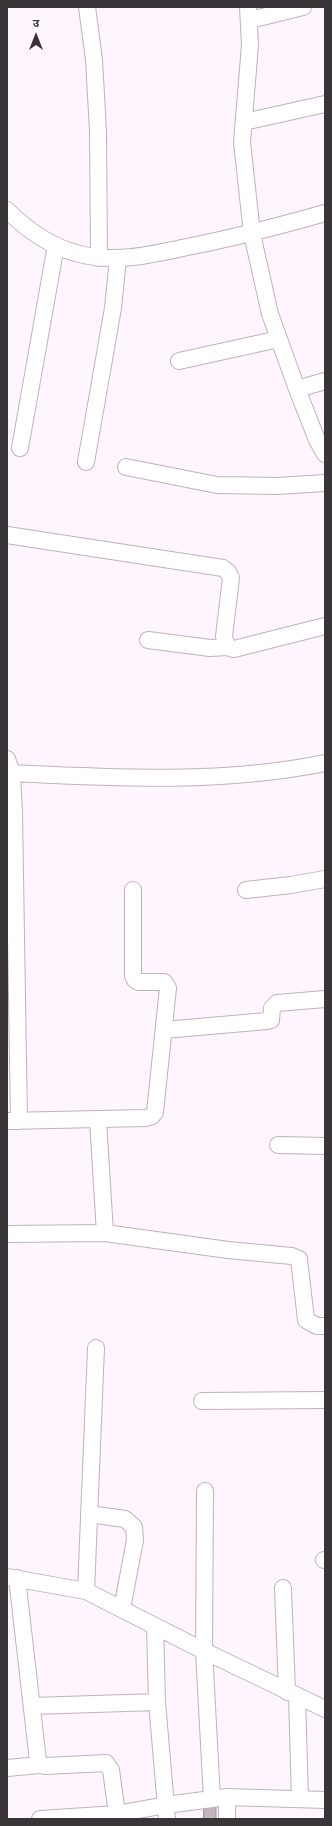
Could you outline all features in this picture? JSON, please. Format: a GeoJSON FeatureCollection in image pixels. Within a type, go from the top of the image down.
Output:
{"type":"FeatureCollection","features":[{"type":"Feature","properties":{"kind":"street"},"geometry":{"type":"LineString","coordinates":[[87,7],[94,60],[98,131],[98,258]]}},
{"type":"Feature","properties":{"kind":"street"},"geometry":{"type":"LineString","coordinates":[[303,7],[249,14],[250,45],[242,142],[252,234],[270,314],[297,389],[321,439],[325,454]]}},
{"type":"Feature","properties":{"kind":"street"},"geometry":{"type":"LineString","coordinates":[[244,122],[325,104]]}},
{"type":"Feature","properties":{"kind":"street"},"geometry":{"type":"LineString","coordinates":[[7,210],[21,224],[56,245],[75,253],[98,258],[118,258],[156,254],[252,234],[325,213]]}},
{"type":"Feature","properties":{"kind":"street"},"geometry":{"type":"LineString","coordinates":[[20,448],[56,245]]}},
{"type":"Feature","properties":{"kind":"street"},"geometry":{"type":"LineString","coordinates":[[86,462],[113,308],[118,258]]}},
{"type":"Feature","properties":{"kind":"street"},"geometry":{"type":"LineString","coordinates":[[179,361],[279,339]]}},
{"type":"Feature","properties":{"kind":"street"},"geometry":{"type":"LineString","coordinates":[[297,389],[325,381]]}},
{"type":"Feature","properties":{"kind":"street"},"geometry":{"type":"LineString","coordinates":[[126,467],[216,485],[277,486],[325,482]]}},
{"type":"Feature","properties":{"kind":"street"},"geometry":{"type":"LineString","coordinates":[[7,535],[223,568],[228,572],[231,578],[224,636],[227,647]]}},
{"type":"Feature","properties":{"kind":"street"},"geometry":{"type":"LineString","coordinates":[[148,640],[210,648],[227,647],[234,649],[325,626]]}},
{"type":"Feature","properties":{"kind":"street"},"geometry":{"type":"LineString","coordinates":[[133,890],[134,980],[139,982],[164,982],[167,984],[168,988],[155,1112],[152,1116],[146,1118],[13,1121],[10,766],[83,776],[207,777],[263,773],[325,763]]}},
{"type":"Feature","properties":{"kind":"street"},"geometry":{"type":"LineString","coordinates":[[246,890],[291,885],[325,879]]}},
{"type":"Feature","properties":{"kind":"street"},"geometry":{"type":"LineString","coordinates":[[164,1030],[267,1021],[271,1020],[272,1008],[277,1003],[325,999]]}},
{"type":"Feature","properties":{"kind":"street"},"geometry":{"type":"LineString","coordinates":[[98,1120],[105,1233]]}},
{"type":"Feature","properties":{"kind":"street"},"geometry":{"type":"LineString","coordinates":[[278,1145],[325,1146]]}},
{"type":"Feature","properties":{"kind":"street"},"geometry":{"type":"LineString","coordinates":[[7,1234],[105,1233],[228,1250],[292,1256],[298,1259],[301,1269],[306,1320],[317,1326],[325,1326]]}},
{"type":"Feature","properties":{"kind":"street"},"geometry":{"type":"LineString","coordinates":[[86,1591],[96,1348]]}},
{"type":"Feature","properties":{"kind":"street"},"geometry":{"type":"LineString","coordinates":[[202,1401],[325,1400]]}},
{"type":"Feature","properties":{"kind":"street"},"geometry":{"type":"LineString","coordinates":[[205,1492],[204,1651],[219,1798],[227,1819]]}},
{"type":"Feature","properties":{"kind":"street"},"geometry":{"type":"LineString","coordinates":[[89,1514],[124,1519],[134,1527],[135,1540],[122,1609]]}},
{"type":"Feature","properties":{"kind":"street"},"geometry":{"type":"LineString","coordinates":[[40,1765],[38,1761],[32,1706],[12,1578],[86,1591],[204,1651],[325,1709]]}},
{"type":"Feature","properties":{"kind":"street"},"geometry":{"type":"LineString","coordinates":[[283,1588],[300,1799]]}},
{"type":"Feature","properties":{"kind":"street"},"geometry":{"type":"LineString","coordinates":[[156,1626],[157,1702],[167,1812]]}},
{"type":"Feature","properties":{"kind":"street"},"geometry":{"type":"LineString","coordinates":[[32,1706],[157,1702]]}},
{"type":"Feature","properties":{"kind":"street"},"geometry":{"type":"LineString","coordinates":[[7,1768],[40,1765],[106,1763],[111,1770],[117,1814]]}},
{"type":"Feature","properties":{"kind":"street"},"geometry":{"type":"LineString","coordinates":[[40,1819],[167,1812],[219,1798],[325,1800]]}},
{"type":"Feature","properties":{"kind":"building"},"geometry":{"type":"Polygon","coordinates":[[[204,1804],[216,1804],[216,1819],[204,1819],[204,1804]]]}}]}
